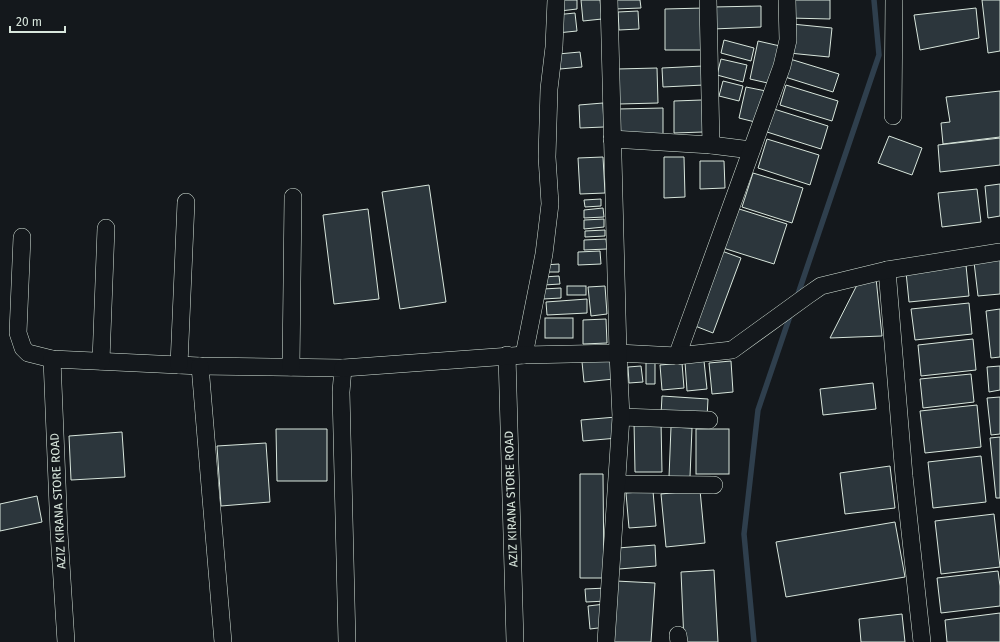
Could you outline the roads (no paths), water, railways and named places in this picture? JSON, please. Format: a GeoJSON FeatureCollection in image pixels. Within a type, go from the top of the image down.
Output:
{"type":"FeatureCollection","features":[{"type":"Feature","properties":{"kind":"street"},"geometry":{"type":"LineString","coordinates":[[524,355],[544,254],[550,204],[547,157],[549,89],[554,47],[556,0]]}},
{"type":"Feature","properties":{"kind":"street"},"geometry":{"type":"LineString","coordinates":[[606,642],[621,417],[609,0]]}},
{"type":"Feature","properties":{"kind":"street"},"geometry":{"type":"LineString","coordinates":[[708,0],[711,145]]}},
{"type":"Feature","properties":{"kind":"street"},"geometry":{"type":"LineString","coordinates":[[677,356],[782,66],[788,40],[787,0]]}},
{"type":"Feature","properties":{"kind":"street"},"geometry":{"type":"LineString","coordinates":[[892,116],[894,0]]}},
{"type":"Feature","properties":{"kind":"street"},"geometry":{"type":"LineString","coordinates":[[612,139],[711,145],[751,150]]}},
{"type":"Feature","properties":{"kind":"street"},"geometry":{"type":"LineString","coordinates":[[291,367],[293,197]]}},
{"type":"Feature","properties":{"kind":"street"},"geometry":{"type":"LineString","coordinates":[[179,365],[186,202]]}},
{"type":"Feature","properties":{"kind":"street"},"geometry":{"type":"LineString","coordinates":[[101,361],[106,228]]}},
{"type":"Feature","properties":{"kind":"street"},"geometry":{"type":"LineString","coordinates":[[22,237],[18,333],[23,348],[28,353],[52,359],[200,366],[343,368],[507,355],[618,353],[677,356],[732,350],[821,286],[886,270],[1000,252]]}},
{"type":"Feature","properties":{"kind":"street"},"geometry":{"type":"LineString","coordinates":[[886,270],[904,476],[922,642]]}},
{"type":"Feature","properties":{"kind":"street","name":"AZIZ KIRANA STORE ROAD"},"geometry":{"type":"LineString","coordinates":[[507,355],[516,642]]}},
{"type":"Feature","properties":{"kind":"street","name":"AZIZ KIRANA STORE ROAD"},"geometry":{"type":"LineString","coordinates":[[52,359],[59,532],[66,642]]}},
{"type":"Feature","properties":{"kind":"street"},"geometry":{"type":"LineString","coordinates":[[200,366],[223,642]]}},
{"type":"Feature","properties":{"kind":"street"},"geometry":{"type":"LineString","coordinates":[[343,368],[341,392],[347,642]]}},
{"type":"Feature","properties":{"kind":"street"},"geometry":{"type":"LineString","coordinates":[[621,417],[709,420]]}},
{"type":"Feature","properties":{"kind":"street"},"geometry":{"type":"LineString","coordinates":[[617,484],[714,485]]}},
{"type":"Feature","properties":{"kind":"waterway"},"geometry":{"type":"LineString","coordinates":[[797,297],[879,55],[874,0]]}},
{"type":"Feature","properties":{"kind":"waterway"},"geometry":{"type":"LineString","coordinates":[[754,642],[744,534],[758,410],[791,313]]}}]}
